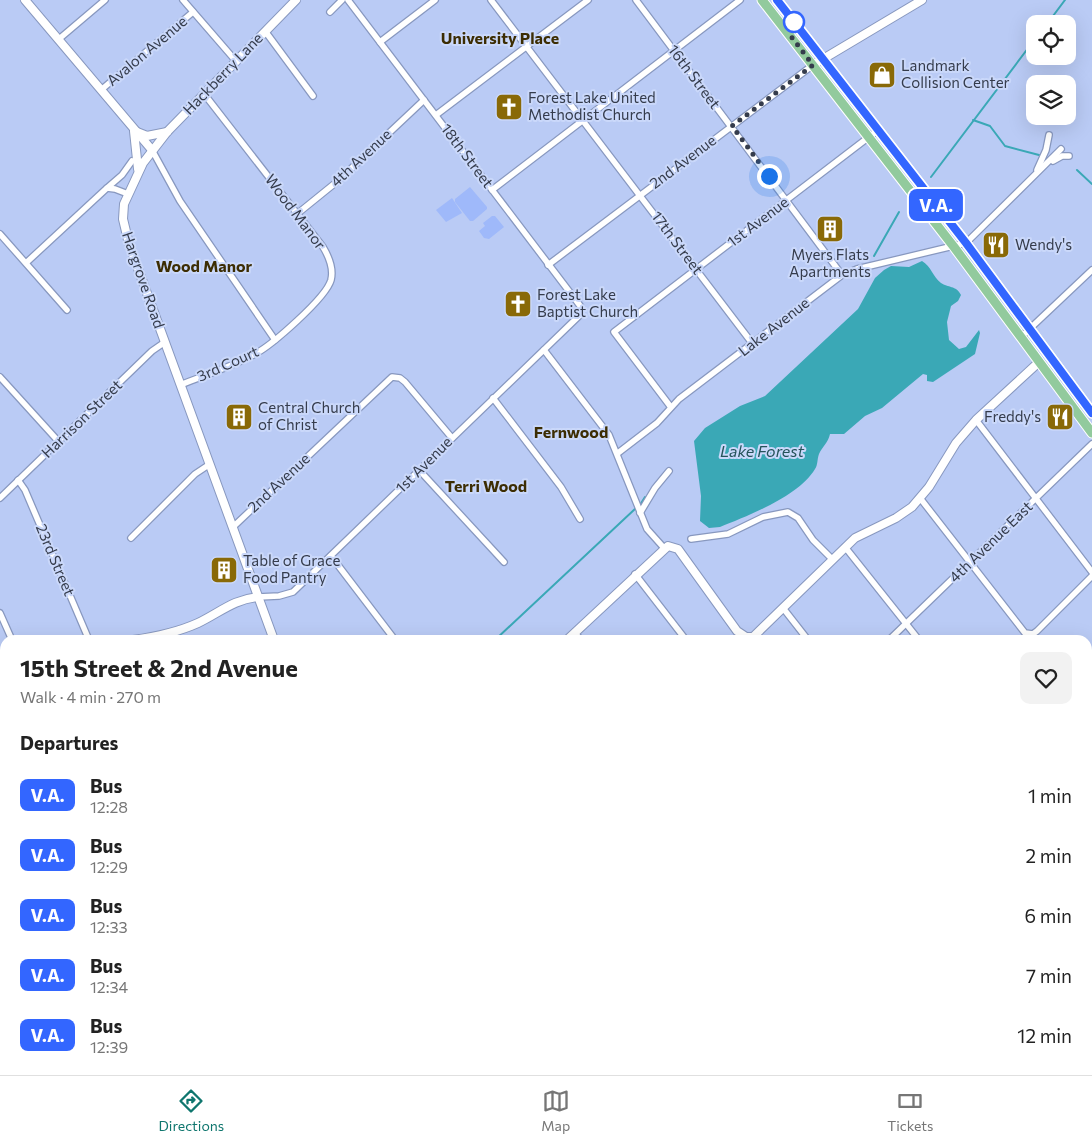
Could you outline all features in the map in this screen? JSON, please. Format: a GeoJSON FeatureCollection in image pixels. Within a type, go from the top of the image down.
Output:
{"type":"FeatureCollection","features":[{"type":"Feature","properties":{"kind":"main road"},"geometry":{"type":"LineString","coordinates":[[26,0],[152,150]]}},
{"type":"Feature","properties":{"kind":"main road"},"geometry":{"type":"LineString","coordinates":[[762,0],[954,246],[1092,432]]}},
{"type":"Feature","properties":{"kind":"main road"},"geometry":{"type":"LineString","coordinates":[[777,0],[966,243],[1092,413]]}},
{"type":"Feature","properties":{"kind":"main road","name":"2nd Avenue"},"geometry":{"type":"LineString","coordinates":[[813,65],[922,0]]}},
{"type":"Feature","properties":{"kind":"main road","name":"Hackberry Lane"},"geometry":{"type":"LineString","coordinates":[[152,150],[235,60],[293,1]]}},
{"type":"Feature","properties":{"kind":"main road"},"geometry":{"type":"LineString","coordinates":[[134,130],[147,136],[167,132]]}},
{"type":"Feature","properties":{"kind":"main road"},"geometry":{"type":"LineString","coordinates":[[134,130],[138,157],[138,174]]}},
{"type":"Feature","properties":{"kind":"main road","name":"Hargrove Road"},"geometry":{"type":"LineString","coordinates":[[152,150],[128,194],[123,211],[125,232],[272,635]]}},
{"type":"Feature","properties":{"kind":"main road"},"geometry":{"type":"LineString","coordinates":[[755,635],[845,547],[866,531],[896,518],[920,498],[956,443],[976,420],[1048,353]]}},
{"type":"Feature","properties":{"kind":"main road"},"geometry":{"type":"LineString","coordinates":[[573,635],[664,548],[672,546],[678,549],[741,635]]}},
{"type":"Feature","properties":{"kind":"main road"},"geometry":{"type":"LineString","coordinates":[[158,635],[198,623],[233,602],[244,598],[258,597]]}},
{"type":"Feature","properties":{"kind":"street"},"geometry":{"type":"LineString","coordinates":[[59,39],[105,0]]}},
{"type":"Feature","properties":{"kind":"street"},"geometry":{"type":"LineString","coordinates":[[183,0],[235,60]]}},
{"type":"Feature","properties":{"kind":"street"},"geometry":{"type":"LineString","coordinates":[[330,12],[342,0]]}},
{"type":"Feature","properties":{"kind":"street","name":"18th Street"},"geometry":{"type":"LineString","coordinates":[[348,0],[581,307],[581,314]]}},
{"type":"Feature","properties":{"kind":"street"},"geometry":{"type":"LineString","coordinates":[[380,42],[435,0]]}},
{"type":"Feature","properties":{"kind":"street","name":"17th Street"},"geometry":{"type":"LineString","coordinates":[[491,0],[752,344]]}},
{"type":"Feature","properties":{"kind":"street"},"geometry":{"type":"LineString","coordinates":[[436,116],[588,0]]}},
{"type":"Feature","properties":{"kind":"street","name":"16th Street"},"geometry":{"type":"LineString","coordinates":[[636,0],[842,275]]}},
{"type":"Feature","properties":{"kind":"street"},"geometry":{"type":"LineString","coordinates":[[492,190],[740,0]]}},
{"type":"Feature","properties":{"kind":"street","name":"Avalon Avenue"},"geometry":{"type":"LineString","coordinates":[[101,90],[193,12]]}},
{"type":"Feature","properties":{"kind":"street"},"geometry":{"type":"LineString","coordinates":[[265,31],[313,96]]}},
{"type":"Feature","properties":{"kind":"street","name":"2nd Avenue"},"geometry":{"type":"LineString","coordinates":[[548,265],[813,65]]}},
{"type":"Feature","properties":{"kind":"street","name":"Wood Manor"},"geometry":{"type":"LineString","coordinates":[[205,94],[327,253],[331,265],[331,278],[322,294],[275,340]]}},
{"type":"Feature","properties":{"kind":"street","name":"4th Avenue"},"geometry":{"type":"LineString","coordinates":[[297,214],[339,180],[424,100]]}},
{"type":"Feature","properties":{"kind":"street","name":"1st Avenue"},"geometry":{"type":"LineString","coordinates":[[670,406],[614,332],[878,130]]}},
{"type":"Feature","properties":{"kind":"street"},"geometry":{"type":"LineString","coordinates":[[1035,174],[1046,150],[1049,135]]}},
{"type":"Feature","properties":{"kind":"street"},"geometry":{"type":"LineString","coordinates":[[966,243],[1061,149]]}},
{"type":"Feature","properties":{"kind":"street"},"geometry":{"type":"LineString","coordinates":[[152,150],[180,201],[275,340]]}},
{"type":"Feature","properties":{"kind":"street"},"geometry":{"type":"LineString","coordinates":[[1046,164],[1062,156],[1069,156]]}},
{"type":"Feature","properties":{"kind":"street"},"geometry":{"type":"LineString","coordinates":[[27,262],[122,175],[132,161]]}},
{"type":"Feature","properties":{"kind":"street"},"geometry":{"type":"LineString","coordinates":[[107,188],[128,194]]}},
{"type":"Feature","properties":{"kind":"street"},"geometry":{"type":"LineString","coordinates":[[0,234],[27,262],[67,310]]}},
{"type":"Feature","properties":{"kind":"street","name":"Lake Avenue"},"geometry":{"type":"LineString","coordinates":[[618,453],[657,423],[670,406],[842,275],[857,268],[966,243]]}},
{"type":"Feature","properties":{"kind":"street"},"geometry":{"type":"LineString","coordinates":[[1021,336],[1092,270]]}},
{"type":"Feature","properties":{"kind":"street","name":"1st Avenue"},"geometry":{"type":"LineString","coordinates":[[258,597],[279,596],[293,592],[581,314]]}},
{"type":"Feature","properties":{"kind":"street","name":"3rd Court"},"geometry":{"type":"LineString","coordinates":[[180,385],[246,358],[275,340]]}},
{"type":"Feature","properties":{"kind":"street","name":"Harrison Street"},"geometry":{"type":"LineString","coordinates":[[0,498],[152,352],[165,342]]}},
{"type":"Feature","properties":{"kind":"street"},"geometry":{"type":"LineString","coordinates":[[544,350],[605,429],[618,453],[634,499],[647,528],[664,548]]}},
{"type":"Feature","properties":{"kind":"street"},"geometry":{"type":"LineString","coordinates":[[0,377],[59,442]]}},
{"type":"Feature","properties":{"kind":"street","name":"2nd Avenue"},"geometry":{"type":"LineString","coordinates":[[233,527],[392,377],[400,378],[405,382],[452,438]]}},
{"type":"Feature","properties":{"kind":"street"},"geometry":{"type":"LineString","coordinates":[[493,398],[561,487],[580,520]]}},
{"type":"Feature","properties":{"kind":"street"},"geometry":{"type":"LineString","coordinates":[[976,420],[1092,572]]}},
{"type":"Feature","properties":{"kind":"street","name":"4th Avenue East"},"geometry":{"type":"LineString","coordinates":[[895,635],[1092,444]]}},
{"type":"Feature","properties":{"kind":"street"},"geometry":{"type":"LineString","coordinates":[[131,538],[195,474],[210,464]]}},
{"type":"Feature","properties":{"kind":"street"},"geometry":{"type":"LineString","coordinates":[[420,471],[504,562]]}},
{"type":"Feature","properties":{"kind":"street"},"geometry":{"type":"LineString","coordinates":[[640,513],[655,488],[669,471]]}},
{"type":"Feature","properties":{"kind":"street","name":"23rd Street"},"geometry":{"type":"LineString","coordinates":[[18,480],[25,490],[86,635]]}},
{"type":"Feature","properties":{"kind":"street"},"geometry":{"type":"LineString","coordinates":[[920,498],[1025,633],[1032,634],[1036,631],[1092,576]]}},
{"type":"Feature","properties":{"kind":"street"},"geometry":{"type":"LineString","coordinates":[[691,539],[728,534],[763,517],[788,512],[798,518],[813,540],[832,559]]}},
{"type":"Feature","properties":{"kind":"street"},"geometry":{"type":"LineString","coordinates":[[845,547],[915,635]]}},
{"type":"Feature","properties":{"kind":"street"},"geometry":{"type":"LineString","coordinates":[[331,556],[391,635]]}},
{"type":"Feature","properties":{"kind":"street"},"geometry":{"type":"LineString","coordinates":[[635,574],[682,635]]}},
{"type":"Feature","properties":{"kind":"street"},"geometry":{"type":"LineString","coordinates":[[783,608],[804,635]]}},
{"type":"Feature","properties":{"kind":"street"},"geometry":{"type":"LineString","coordinates":[[0,613],[10,635]]}},
{"type":"Feature","properties":{"kind":"shaded area"},"geometry":{"type":"Polygon","coordinates":[[[470,187],[487,207],[473,221],[470,221],[455,202],[455,199],[470,187]]]}},
{"type":"Feature","properties":{"kind":"shaded area"},"geometry":{"type":"Polygon","coordinates":[[[452,198],[462,213],[446,222],[436,210],[452,198]]]}},
{"type":"Feature","properties":{"kind":"shaded area"},"geometry":{"type":"Polygon","coordinates":[[[492,216],[495,216],[504,227],[489,239],[484,238],[479,231],[485,226],[483,223],[492,216]]]}},
{"type":"Feature","properties":{"kind":"water","name":"Lake Forest"},"geometry":{"type":"Polygon","coordinates":[[[922,261],[941,283],[954,288],[961,295],[958,301],[951,306],[947,322],[949,340],[959,349],[966,347],[979,330],[975,354],[933,382],[927,381],[927,375],[923,374],[882,408],[865,416],[844,434],[830,434],[819,454],[817,466],[807,479],[797,488],[772,504],[720,527],[709,528],[700,521],[701,496],[694,441],[705,428],[740,406],[765,396],[858,309],[875,278],[884,270],[891,266],[909,267],[922,261]]]}},
{"type":"Feature","properties":{"kind":"waterway"},"geometry":{"type":"LineString","coordinates":[[1054,15],[1065,0]]}},
{"type":"Feature","properties":{"kind":"waterway"},"geometry":{"type":"LineString","coordinates":[[931,177],[1026,51]]}},
{"type":"Feature","properties":{"kind":"waterway"},"geometry":{"type":"LineString","coordinates":[[973,120],[990,126],[1005,146],[1039,155]]}},
{"type":"Feature","properties":{"kind":"waterway"},"geometry":{"type":"LineString","coordinates":[[1077,170],[1092,184]]}},
{"type":"Feature","properties":{"kind":"waterway"},"geometry":{"type":"LineString","coordinates":[[874,256],[899,212]]}},
{"type":"Feature","properties":{"kind":"waterway"},"geometry":{"type":"LineString","coordinates":[[640,505],[645,497]]}},
{"type":"Feature","properties":{"kind":"waterway"},"geometry":{"type":"LineString","coordinates":[[500,635],[636,508]]}},
{"type":"Feature","properties":{"kind":"bus line","name":"V.A."},"geometry":{"type":"LineString","coordinates":[[777,0],[966,243],[1092,413]]}},
{"type":"Feature","properties":{"kind":"place","name":"Landmark Collision Center"},"geometry":{"type":"Point","coordinates":[882,75]}},
{"type":"Feature","properties":{"kind":"place","name":"Forest Lake United Methodist Church"},"geometry":{"type":"Point","coordinates":[509,107]}},
{"type":"Feature","properties":{"kind":"place","name":"Myers Flats Apartments"},"geometry":{"type":"Point","coordinates":[830,229]}},
{"type":"Feature","properties":{"kind":"place","name":"Wendy's"},"geometry":{"type":"Point","coordinates":[996,245]}},
{"type":"Feature","properties":{"kind":"place","name":"Forest Lake Baptist Church"},"geometry":{"type":"Point","coordinates":[518,304]}},
{"type":"Feature","properties":{"kind":"place","name":"Central Church of Christ"},"geometry":{"type":"Point","coordinates":[239,417]}},
{"type":"Feature","properties":{"kind":"place","name":"Freddy's"},"geometry":{"type":"Point","coordinates":[1060,417]}},
{"type":"Feature","properties":{"kind":"place","name":"Table of Grace Food Pantry"},"geometry":{"type":"Point","coordinates":[224,570]}},
{"type":"Feature","properties":{"kind":"district","name":"University Place"},"geometry":{"type":"Point","coordinates":[500,38]}},
{"type":"Feature","properties":{"kind":"district","name":"Wood Manor"},"geometry":{"type":"Point","coordinates":[204,266]}},
{"type":"Feature","properties":{"kind":"district","name":"Fernwood"},"geometry":{"type":"Point","coordinates":[571,432]}},
{"type":"Feature","properties":{"kind":"district","name":"Terri Wood"},"geometry":{"type":"Point","coordinates":[486,486]}},
{"type":"Feature","properties":{"kind":"route"},"geometry":{"type":"LineString","coordinates":[[769,176],[732,126],[813,65],[790,35],[794,22]]}}]}
